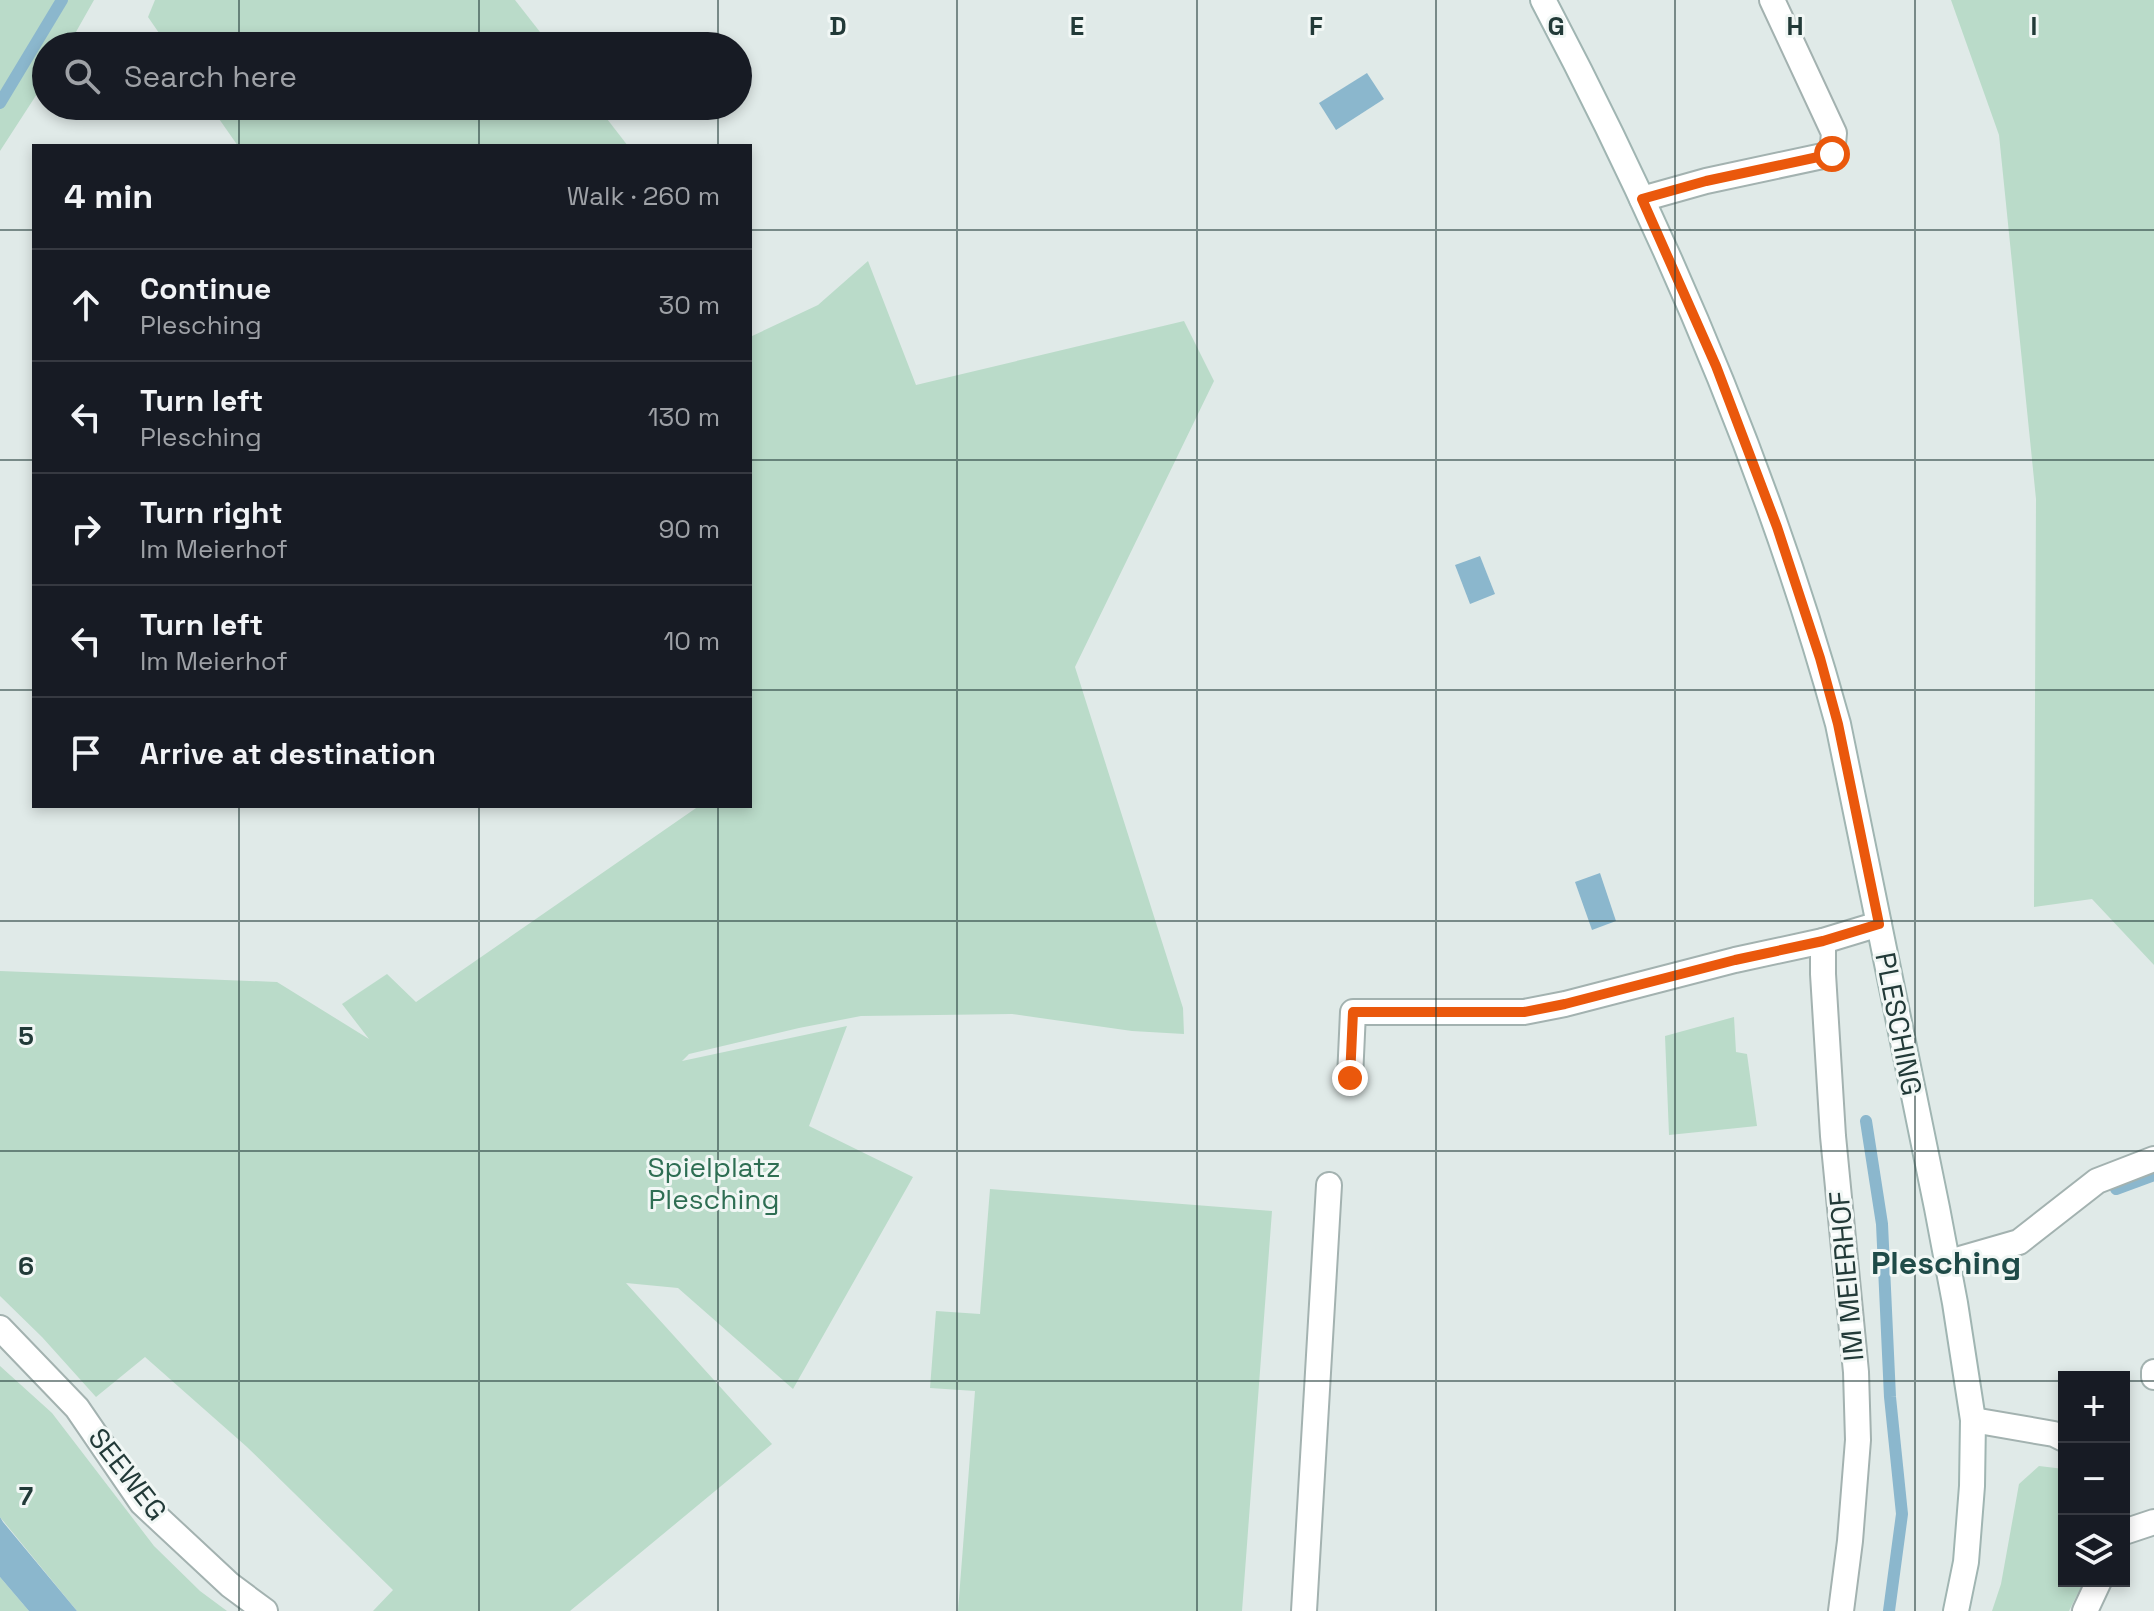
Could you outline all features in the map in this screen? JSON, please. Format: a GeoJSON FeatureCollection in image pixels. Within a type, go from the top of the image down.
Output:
{"type":"FeatureCollection","features":[{"type":"Feature","properties":{"kind":"street","name":"PLESCHING"},"geometry":{"type":"LineString","coordinates":[[1543,0],[1642,199],[1716,366],[1782,541],[1838,724],[1955,1303],[1973,1420],[1966,1562],[1956,1611]]}},
{"type":"Feature","properties":{"kind":"street"},"geometry":{"type":"LineString","coordinates":[[1642,199],[1706,181],[1832,154],[1834,133],[1772,0]]}},
{"type":"Feature","properties":{"kind":"street"},"geometry":{"type":"LineString","coordinates":[[1350,1078],[1353,1012],[1524,1012],[1823,941],[1879,924]]}},
{"type":"Feature","properties":{"kind":"street","name":"IM MEIERHOF"},"geometry":{"type":"LineString","coordinates":[[1823,941],[1833,1136],[1856,1372],[1858,1440],[1841,1611]]}},
{"type":"Feature","properties":{"kind":"street"},"geometry":{"type":"LineString","coordinates":[[1946,1263],[2019,1242],[2097,1181],[2154,1159]]}},
{"type":"Feature","properties":{"kind":"street"},"geometry":{"type":"LineString","coordinates":[[1304,1611],[1329,1185]]}},
{"type":"Feature","properties":{"kind":"street","name":"SEEWEG"},"geometry":{"type":"LineString","coordinates":[[0,1328],[77,1408],[142,1503],[230,1585],[265,1611]]}},
{"type":"Feature","properties":{"kind":"street"},"geometry":{"type":"LineString","coordinates":[[1973,1420],[2058,1436]]}},
{"type":"Feature","properties":{"kind":"street"},"geometry":{"type":"LineString","coordinates":[[2130,1530],[2154,1522]]}},
{"type":"Feature","properties":{"kind":"street"},"geometry":{"type":"LineString","coordinates":[[2085,1611],[2096,1587]]}},
{"type":"Feature","properties":{"kind":"green space"},"geometry":{"type":"Polygon","coordinates":[[[0,0],[94,0],[76,32],[32,32],[32,102],[0,151],[0,0]]]}},
{"type":"Feature","properties":{"kind":"green space"},"geometry":{"type":"Polygon","coordinates":[[[155,0],[515,0],[540,32],[158,32],[148,17],[155,0]]]}},
{"type":"Feature","properties":{"kind":"green space"},"geometry":{"type":"Polygon","coordinates":[[[1951,0],[2154,0],[2154,965],[2092,899],[2034,907],[2036,499],[1999,135],[1951,0]]]}},
{"type":"Feature","properties":{"kind":"green space"},"geometry":{"type":"Polygon","coordinates":[[[220,120],[608,120],[626,144],[237,144],[220,120]]]}},
{"type":"Feature","properties":{"kind":"green space","name":"Spielplatz Plesching"},"geometry":{"type":"Polygon","coordinates":[[[868,261],[916,385],[1184,321],[1214,381],[1075,667],[1183,1008],[1184,1034],[1132,1031],[1012,1014],[861,1016],[689,1054],[682,1061],[847,1026],[809,1126],[913,1177],[793,1389],[678,1288],[626,1283],[772,1444],[570,1611],[373,1611],[393,1590],[247,1447],[145,1357],[96,1397],[0,1296],[0,971],[277,982],[369,1039],[342,1004],[387,974],[416,1002],[696,808],[752,808],[752,336],[818,305],[868,261]]]}},
{"type":"Feature","properties":{"kind":"green space"},"geometry":{"type":"Polygon","coordinates":[[[1734,1017],[1736,1052],[1747,1054],[1757,1126],[1669,1135],[1665,1036],[1734,1017]]]}},
{"type":"Feature","properties":{"kind":"green space"},"geometry":{"type":"Polygon","coordinates":[[[990,1189],[1272,1211],[1242,1611],[958,1611],[975,1391],[930,1388],[936,1311],[980,1314],[990,1189]]]}},
{"type":"Feature","properties":{"kind":"green space"},"geometry":{"type":"Polygon","coordinates":[[[0,1366],[52,1413],[154,1546],[200,1591],[227,1611],[77,1611],[0,1517],[0,1366]]]}},
{"type":"Feature","properties":{"kind":"green space"},"geometry":{"type":"Polygon","coordinates":[[[2039,1466],[2058,1468],[2058,1587],[2081,1587],[2069,1611],[1992,1611],[2001,1584],[2019,1484],[2039,1466]]]}},
{"type":"Feature","properties":{"kind":"green space"},"geometry":{"type":"Polygon","coordinates":[[[0,1577],[29,1611],[0,1611],[0,1577]]]}},
{"type":"Feature","properties":{"kind":"water"},"geometry":{"type":"Polygon","coordinates":[[[1367,73],[1384,99],[1336,130],[1319,103],[1367,73]]]}},
{"type":"Feature","properties":{"kind":"water"},"geometry":{"type":"Polygon","coordinates":[[[1480,556],[1495,594],[1470,604],[1455,565],[1480,556]]]}},
{"type":"Feature","properties":{"kind":"water"},"geometry":{"type":"Polygon","coordinates":[[[1600,873],[1616,921],[1592,930],[1575,882],[1600,873]]]}},
{"type":"Feature","properties":{"kind":"water"},"geometry":{"type":"Polygon","coordinates":[[[0,1517],[77,1611],[29,1611],[0,1577],[0,1517]]]}},
{"type":"Feature","properties":{"kind":"waterway"},"geometry":{"type":"LineString","coordinates":[[43,32],[62,0]]}},
{"type":"Feature","properties":{"kind":"waterway"},"geometry":{"type":"LineString","coordinates":[[0,103],[32,50]]}},
{"type":"Feature","properties":{"kind":"waterway"},"geometry":{"type":"LineString","coordinates":[[1866,1121],[1882,1224],[1890,1397],[1902,1514],[1889,1611]]}},
{"type":"Feature","properties":{"kind":"waterway"},"geometry":{"type":"LineString","coordinates":[[2116,1189],[2154,1175]]}},
{"type":"Feature","properties":{"kind":"district","name":"Plesching"},"geometry":{"type":"Point","coordinates":[1946,1263]}},
{"type":"Feature","properties":{"kind":"route"},"geometry":{"type":"LineString","coordinates":[[1350,1078],[1353,1012],[1524,1012],[1823,941],[1879,924],[1849,773],[1820,658],[1777,527],[1716,366],[1642,199],[1706,181],[1832,154]]}}]}
